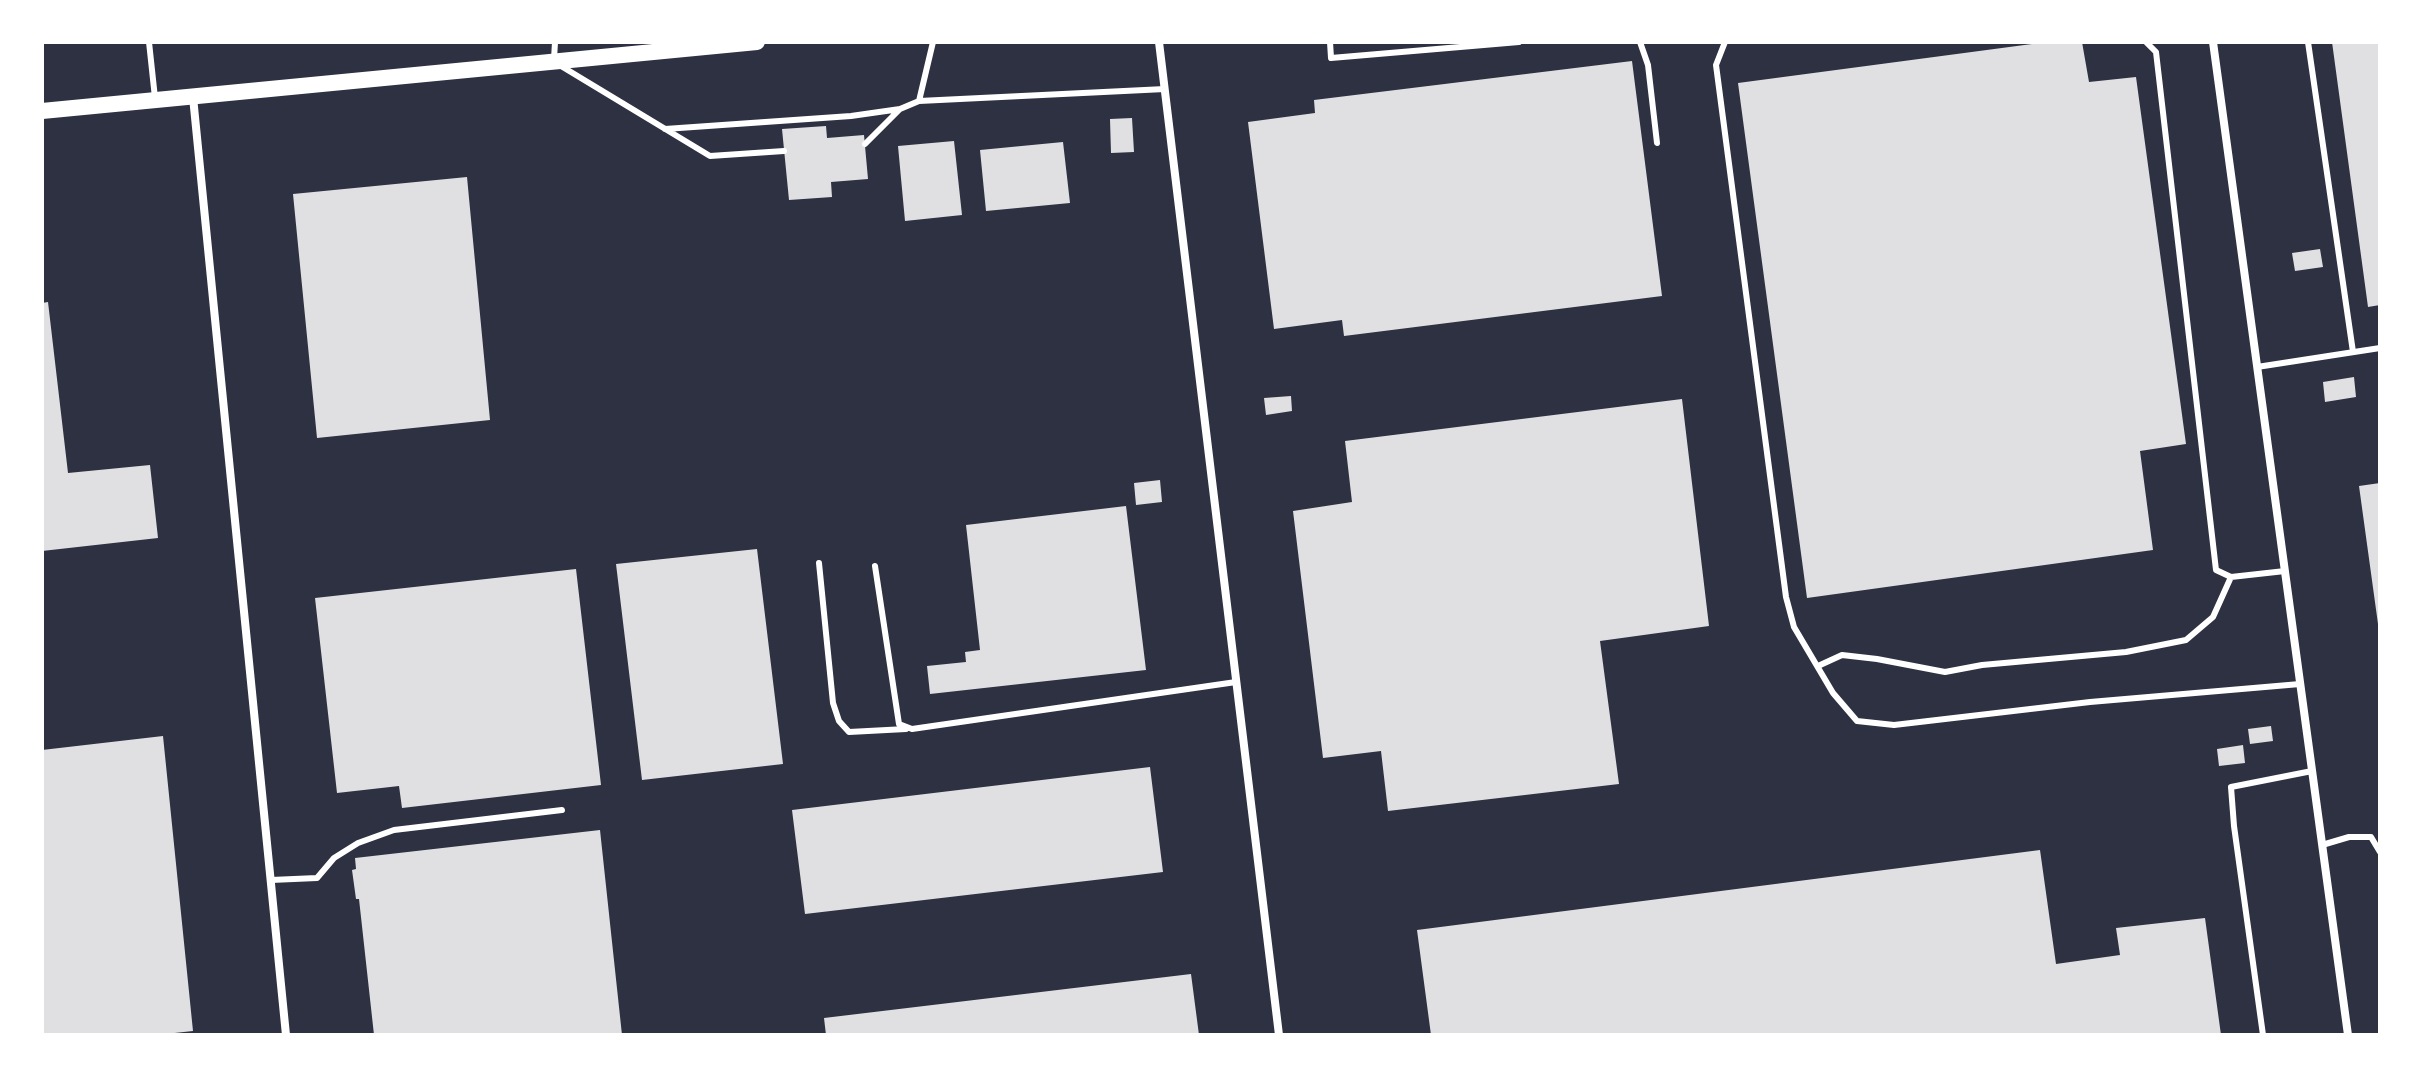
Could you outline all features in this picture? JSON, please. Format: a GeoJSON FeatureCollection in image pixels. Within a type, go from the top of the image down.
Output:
{"type":"FeatureCollection","features":[{"type":"Feature","properties":{"kind":"main road"},"geometry":{"type":"LineString","coordinates":[[42,111],[757,42]]}},
{"type":"Feature","properties":{"kind":"street"},"geometry":{"type":"LineString","coordinates":[[1159,42],[1279,1035]]}},
{"type":"Feature","properties":{"kind":"street"},"geometry":{"type":"LineString","coordinates":[[2213,42],[2348,1035]]}},
{"type":"Feature","properties":{"kind":"street"},"geometry":{"type":"LineString","coordinates":[[193,96],[286,1035]]}},
{"type":"Feature","properties":{"kind":"lane"},"geometry":{"type":"LineString","coordinates":[[149,42],[155,100]]}},
{"type":"Feature","properties":{"kind":"lane"},"geometry":{"type":"LineString","coordinates":[[555,42],[554,62],[710,156],[784,151]]}},
{"type":"Feature","properties":{"kind":"lane"},"geometry":{"type":"LineString","coordinates":[[919,101],[933,42]]}},
{"type":"Feature","properties":{"kind":"lane"},"geometry":{"type":"LineString","coordinates":[[1330,42],[1331,58],[1519,42]]}},
{"type":"Feature","properties":{"kind":"lane"},"geometry":{"type":"LineString","coordinates":[[1640,42],[1648,65],[1657,143]]}},
{"type":"Feature","properties":{"kind":"lane"},"geometry":{"type":"LineString","coordinates":[[1725,42],[1716,65],[1786,597],[1794,627],[1833,693],[1857,721],[1894,725],[2090,702],[2300,684]]}},
{"type":"Feature","properties":{"kind":"lane"},"geometry":{"type":"LineString","coordinates":[[2146,42],[2156,52],[2216,570],[2231,577],[2285,571]]}},
{"type":"Feature","properties":{"kind":"lane"},"geometry":{"type":"LineString","coordinates":[[2308,42],[2353,352]]}},
{"type":"Feature","properties":{"kind":"lane"},"geometry":{"type":"LineString","coordinates":[[665,129],[851,116],[900,109],[919,101],[1165,89]]}},
{"type":"Feature","properties":{"kind":"lane"},"geometry":{"type":"LineString","coordinates":[[865,144],[900,109]]}},
{"type":"Feature","properties":{"kind":"lane"},"geometry":{"type":"LineString","coordinates":[[2257,367],[2380,348]]}},
{"type":"Feature","properties":{"kind":"lane"},"geometry":{"type":"LineString","coordinates":[[819,563],[833,703],[839,721],[849,732],[912,729],[1236,682]]}},
{"type":"Feature","properties":{"kind":"lane"},"geometry":{"type":"LineString","coordinates":[[875,566],[899,724],[912,729]]}},
{"type":"Feature","properties":{"kind":"lane"},"geometry":{"type":"LineString","coordinates":[[1818,666],[1842,655],[1945,672],[1982,665],[2126,652],[2186,640],[2213,617],[2231,577]]}},
{"type":"Feature","properties":{"kind":"lane"},"geometry":{"type":"LineString","coordinates":[[2263,1035],[2231,787],[2312,771]]}},
{"type":"Feature","properties":{"kind":"lane"},"geometry":{"type":"LineString","coordinates":[[271,880],[317,878],[334,858],[358,843],[394,830],[562,810]]}},
{"type":"Feature","properties":{"kind":"lane"},"geometry":{"type":"LineString","coordinates":[[2322,845],[2349,837],[2371,837],[2380,852]]}},
{"type":"Feature","properties":{"kind":"building"},"geometry":{"type":"Polygon","coordinates":[[[2047,42],[2082,42],[2089,82],[2136,77],[2186,444],[2140,451],[2153,550],[1807,598],[1738,83],[2047,42]]]}},
{"type":"Feature","properties":{"kind":"building"},"geometry":{"type":"Polygon","coordinates":[[[2332,42],[2380,42],[2380,305],[2368,307],[2332,42]]]}},
{"type":"Feature","properties":{"kind":"building"},"geometry":{"type":"Polygon","coordinates":[[[1632,61],[1662,296],[1344,336],[1342,320],[1274,329],[1248,122],[1315,113],[1314,100],[1632,61]]]}},
{"type":"Feature","properties":{"kind":"building"},"geometry":{"type":"Polygon","coordinates":[[[1132,118],[1134,152],[1111,153],[1110,119],[1132,118]]]}},
{"type":"Feature","properties":{"kind":"building"},"geometry":{"type":"Polygon","coordinates":[[[826,126],[827,138],[864,135],[868,179],[831,182],[832,197],[789,200],[782,129],[826,126]]]}},
{"type":"Feature","properties":{"kind":"building"},"geometry":{"type":"Polygon","coordinates":[[[954,141],[962,215],[905,221],[898,146],[954,141]]]}},
{"type":"Feature","properties":{"kind":"building"},"geometry":{"type":"Polygon","coordinates":[[[1063,142],[1070,203],[986,211],[980,150],[1063,142]]]}},
{"type":"Feature","properties":{"kind":"building"},"geometry":{"type":"Polygon","coordinates":[[[467,177],[490,420],[317,438],[293,194],[467,177]]]}},
{"type":"Feature","properties":{"kind":"building"},"geometry":{"type":"Polygon","coordinates":[[[2320,249],[2323,267],[2295,271],[2292,253],[2320,249]]]}},
{"type":"Feature","properties":{"kind":"building"},"geometry":{"type":"Polygon","coordinates":[[[48,302],[68,473],[150,465],[158,538],[42,551],[42,303],[48,302]]]}},
{"type":"Feature","properties":{"kind":"building"},"geometry":{"type":"Polygon","coordinates":[[[2354,377],[2356,397],[2325,402],[2323,382],[2354,377]]]}},
{"type":"Feature","properties":{"kind":"building"},"geometry":{"type":"Polygon","coordinates":[[[1291,396],[1292,411],[1266,415],[1264,398],[1291,396]]]}},
{"type":"Feature","properties":{"kind":"building"},"geometry":{"type":"Polygon","coordinates":[[[1682,399],[1709,626],[1600,641],[1619,784],[1388,811],[1381,751],[1323,758],[1293,511],[1352,502],[1345,441],[1682,399]]]}},
{"type":"Feature","properties":{"kind":"building"},"geometry":{"type":"Polygon","coordinates":[[[1160,480],[1162,502],[1136,505],[1134,483],[1160,480]]]}},
{"type":"Feature","properties":{"kind":"building"},"geometry":{"type":"Polygon","coordinates":[[[2380,483],[2380,624],[2378,624],[2359,486],[2380,483]]]}},
{"type":"Feature","properties":{"kind":"building"},"geometry":{"type":"Polygon","coordinates":[[[1126,506],[1146,670],[930,694],[927,666],[966,662],[965,652],[980,650],[966,525],[1126,506]]]}},
{"type":"Feature","properties":{"kind":"building"},"geometry":{"type":"Polygon","coordinates":[[[757,549],[783,764],[642,780],[616,564],[757,549]]]}},
{"type":"Feature","properties":{"kind":"building"},"geometry":{"type":"Polygon","coordinates":[[[576,569],[601,785],[402,808],[399,786],[337,793],[315,598],[576,569]]]}},
{"type":"Feature","properties":{"kind":"building"},"geometry":{"type":"Polygon","coordinates":[[[2271,726],[2273,741],[2250,744],[2248,729],[2271,726]]]}},
{"type":"Feature","properties":{"kind":"building"},"geometry":{"type":"Polygon","coordinates":[[[163,736],[193,1031],[156,1035],[42,1035],[42,750],[163,736]]]}},
{"type":"Feature","properties":{"kind":"building"},"geometry":{"type":"Polygon","coordinates":[[[2243,745],[2245,763],[2219,766],[2217,749],[2243,745]]]}},
{"type":"Feature","properties":{"kind":"building"},"geometry":{"type":"Polygon","coordinates":[[[1150,767],[1163,872],[805,914],[792,810],[1150,767]]]}},
{"type":"Feature","properties":{"kind":"building"},"geometry":{"type":"Polygon","coordinates":[[[600,830],[622,1035],[374,1035],[359,899],[356,899],[352,870],[356,869],[355,858],[600,830]]]}},
{"type":"Feature","properties":{"kind":"building"},"geometry":{"type":"Polygon","coordinates":[[[2040,850],[2056,964],[2120,955],[2116,928],[2205,918],[2221,1035],[1431,1035],[1417,930],[2040,850]]]}},
{"type":"Feature","properties":{"kind":"building"},"geometry":{"type":"Polygon","coordinates":[[[1191,974],[1199,1035],[826,1035],[824,1018],[1191,974]]]}}]}
